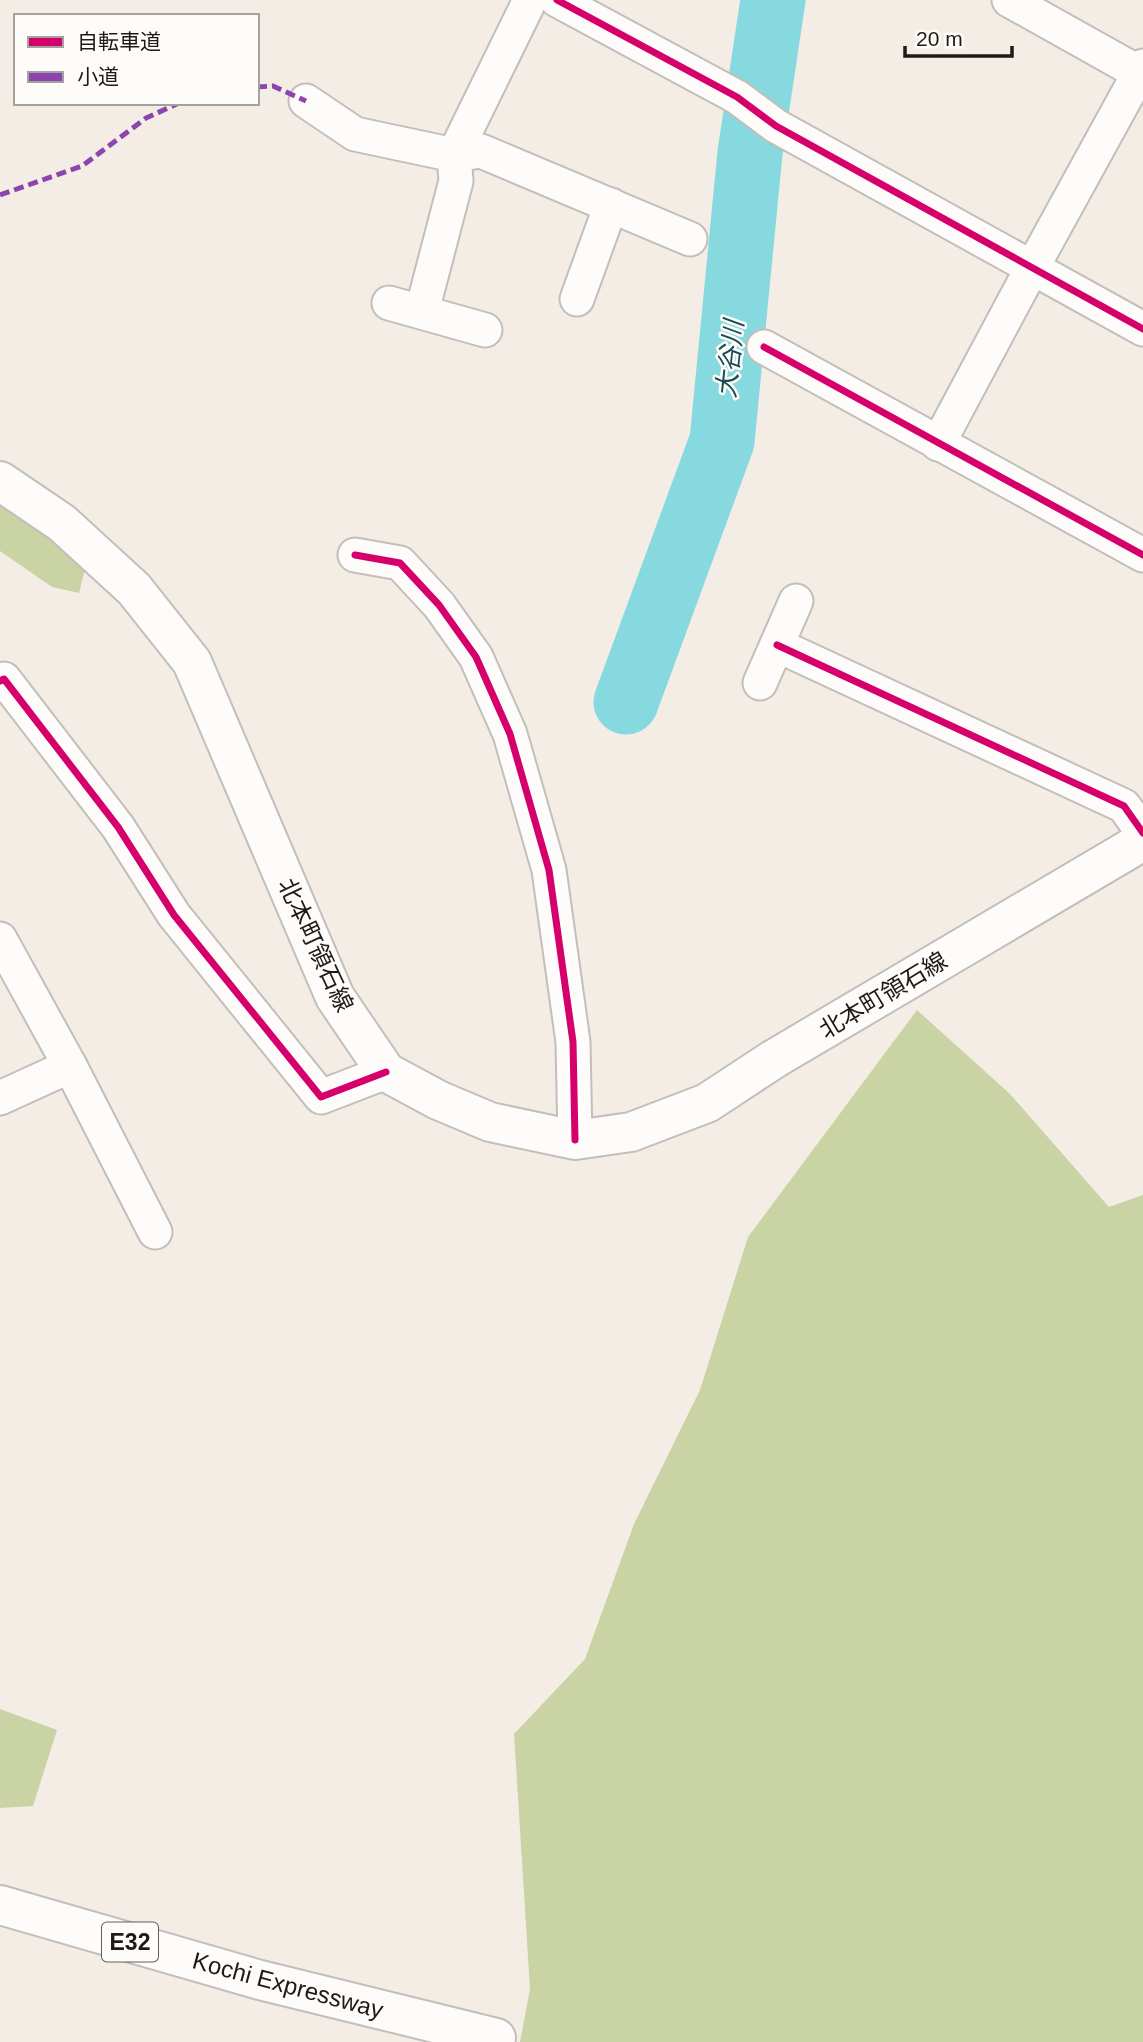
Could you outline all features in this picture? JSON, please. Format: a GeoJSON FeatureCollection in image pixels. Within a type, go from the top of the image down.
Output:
{"type":"FeatureCollection","features":[{"type":"Feature","properties":{"kind":"main road","name":"北本町領石線"},"geometry":{"type":"LineString","coordinates":[[0,481],[62,523],[134,589],[192,662],[335,997],[386,1072],[438,1100],[490,1122],[575,1140],[631,1132],[707,1102],[774,1059],[1143,842]]}},
{"type":"Feature","properties":{"kind":"main road","name":"Kochi Expressway"},"geometry":{"type":"LineString","coordinates":[[0,1905],[260,1980],[496,2038]]}},
{"type":"Feature","properties":{"kind":"street"},"geometry":{"type":"LineString","coordinates":[[422,312],[456,181],[454,155],[530,0]]}},
{"type":"Feature","properties":{"kind":"street"},"geometry":{"type":"LineString","coordinates":[[556,0],[737,97],[776,126],[1143,330]]}},
{"type":"Feature","properties":{"kind":"street"},"geometry":{"type":"LineString","coordinates":[[938,444],[1142,71],[1009,0]]}},
{"type":"Feature","properties":{"kind":"street"},"geometry":{"type":"LineString","coordinates":[[306,102],[355,134],[454,155],[481,151],[690,239]]}},
{"type":"Feature","properties":{"kind":"street"},"geometry":{"type":"LineString","coordinates":[[578,299],[611,205]]}},
{"type":"Feature","properties":{"kind":"street"},"geometry":{"type":"LineString","coordinates":[[389,303],[485,330]]}},
{"type":"Feature","properties":{"kind":"street"},"geometry":{"type":"LineString","coordinates":[[764,347],[1143,555]]}},
{"type":"Feature","properties":{"kind":"street"},"geometry":{"type":"LineString","coordinates":[[355,555],[400,563],[439,605],[476,657],[510,734],[549,870],[573,1042],[575,1140]]}},
{"type":"Feature","properties":{"kind":"street"},"geometry":{"type":"LineString","coordinates":[[760,683],[796,601]]}},
{"type":"Feature","properties":{"kind":"street"},"geometry":{"type":"LineString","coordinates":[[777,645],[1124,806],[1143,834]]}},
{"type":"Feature","properties":{"kind":"street"},"geometry":{"type":"LineString","coordinates":[[0,681],[4,679],[118,827],[174,915],[321,1097],[386,1072]]}},
{"type":"Feature","properties":{"kind":"street"},"geometry":{"type":"LineString","coordinates":[[0,939],[70,1066],[155,1232]]}},
{"type":"Feature","properties":{"kind":"street"},"geometry":{"type":"LineString","coordinates":[[0,1098],[70,1066]]}},
{"type":"Feature","properties":{"kind":"green space"},"geometry":{"type":"Polygon","coordinates":[[[0,505],[17,513],[85,569],[79,593],[52,587],[0,551],[0,505]]]}},
{"type":"Feature","properties":{"kind":"green space"},"geometry":{"type":"Polygon","coordinates":[[[917,1010],[1010,1094],[1109,1207],[1143,1195],[1143,2042],[520,2042],[530,1989],[514,1734],[585,1659],[634,1524],[700,1390],[748,1237],[917,1010]]]}},
{"type":"Feature","properties":{"kind":"green space"},"geometry":{"type":"Polygon","coordinates":[[[0,1709],[57,1730],[33,1806],[0,1808],[0,1709]]]}},
{"type":"Feature","properties":{"kind":"waterway","name":"大谷川"},"geometry":{"type":"LineString","coordinates":[[626,702],[722,441],[750,153],[773,0]]}},
{"type":"Feature","properties":{"kind":"marked path"},"geometry":{"type":"LineString","coordinates":[[259,87],[273,86],[306,101]]}},
{"type":"Feature","properties":{"kind":"marked path"},"geometry":{"type":"LineString","coordinates":[[0,195],[82,166],[146,118],[175,105]]}},
{"type":"Feature","properties":{"kind":"cycle path"},"geometry":{"type":"LineString","coordinates":[[557,0],[737,97],[776,126],[1143,329]]}},
{"type":"Feature","properties":{"kind":"cycle path"},"geometry":{"type":"LineString","coordinates":[[764,347],[1143,555]]}},
{"type":"Feature","properties":{"kind":"cycle path"},"geometry":{"type":"LineString","coordinates":[[355,555],[400,563],[439,605],[476,657],[510,734],[549,870],[573,1042],[575,1140]]}},
{"type":"Feature","properties":{"kind":"cycle path"},"geometry":{"type":"LineString","coordinates":[[777,645],[1124,806],[1143,833]]}},
{"type":"Feature","properties":{"kind":"cycle path"},"geometry":{"type":"LineString","coordinates":[[0,681],[4,679],[118,827],[174,915],[321,1097],[386,1072]]}}]}
